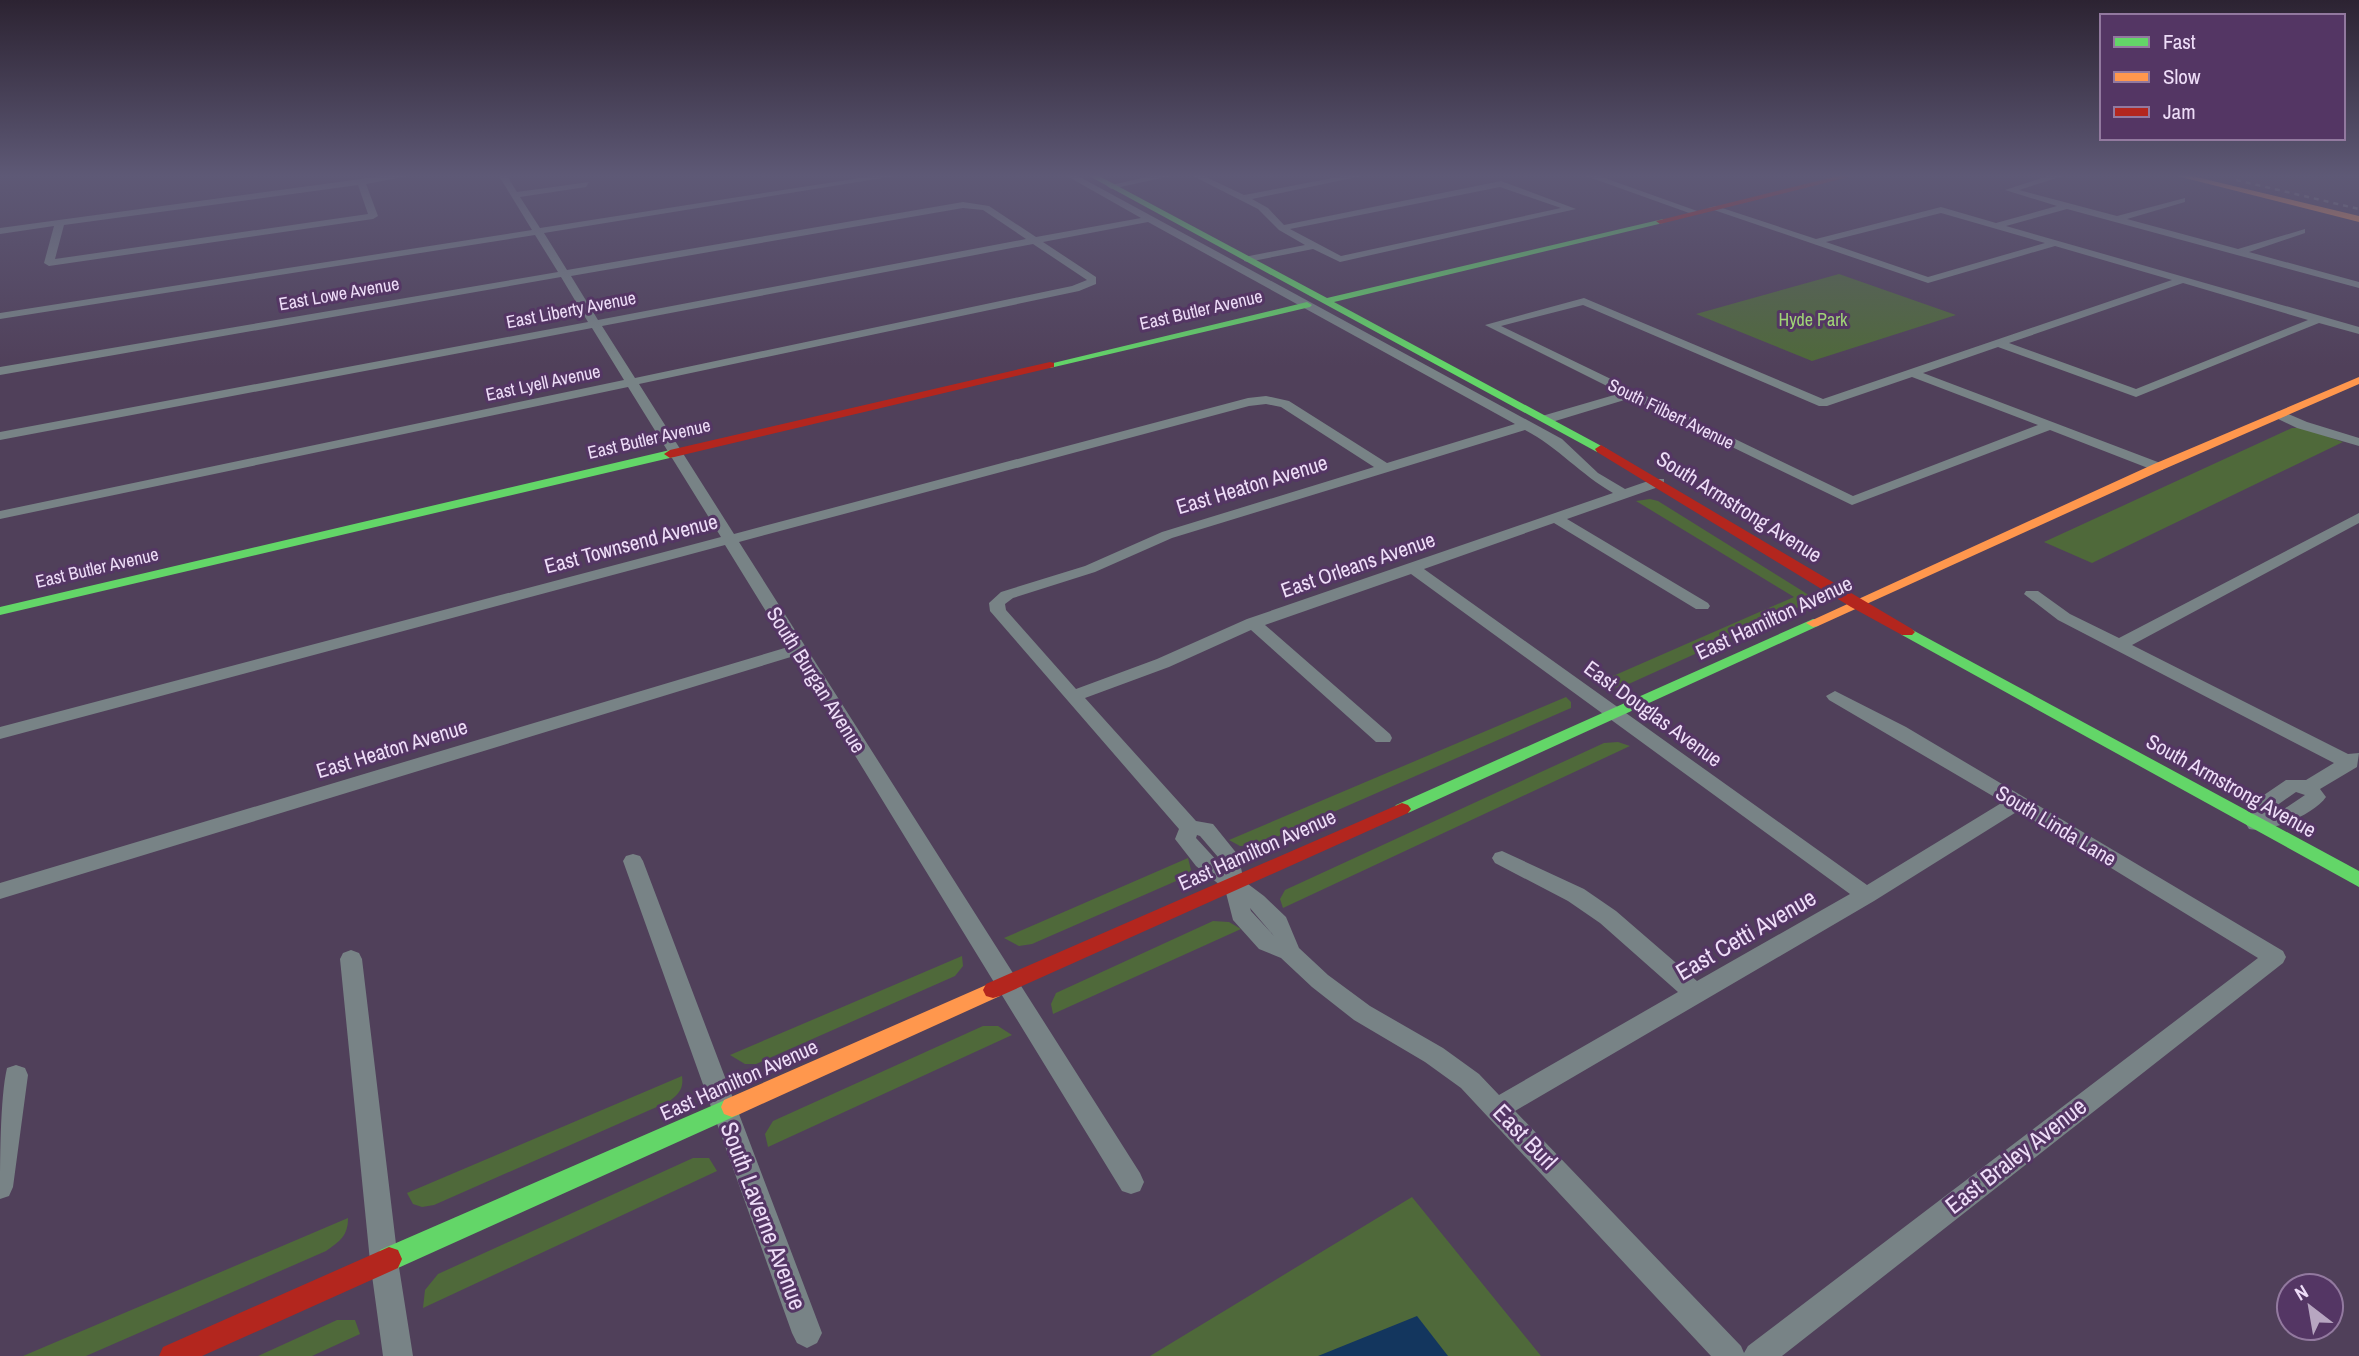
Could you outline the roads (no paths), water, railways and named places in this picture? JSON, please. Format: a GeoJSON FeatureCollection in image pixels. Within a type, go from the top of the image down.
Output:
{"type":"FeatureCollection","features":[{"type":"Feature","properties":{"kind":"street"},"geometry":{"type":"LineString","coordinates":[[56,239],[49,263],[213,239]]}},
{"type":"Feature","properties":{"kind":"street"},"geometry":{"type":"LineString","coordinates":[[0,316],[482,239]]}},
{"type":"Feature","properties":{"kind":"street","name":"South Burgan Avenue"},"geometry":{"type":"LineString","coordinates":[[539,239],[660,425],[796,650],[1131,1182]]}},
{"type":"Feature","properties":{"kind":"street","name":"East Lowe Avenue"},"geometry":{"type":"LineString","coordinates":[[0,370],[762,239]]}},
{"type":"Feature","properties":{"kind":"street","name":"East Liberty Avenue"},"geometry":{"type":"LineString","coordinates":[[0,436],[1039,239]]}},
{"type":"Feature","properties":{"kind":"street","name":"South Armstrong Avenue"},"geometry":{"type":"LineString","coordinates":[[1186,239],[1307,305],[1659,482],[1856,604],[2359,880]]}},
{"type":"Feature","properties":{"kind":"street","name":"South Armstrong Avenue"},"geometry":{"type":"LineString","coordinates":[[1211,239],[1537,420],[1593,476],[1624,494]]}},
{"type":"Feature","properties":{"kind":"street"},"geometry":{"type":"LineString","coordinates":[[1301,239],[1340,259],[1431,239]]}},
{"type":"Feature","properties":{"kind":"street"},"geometry":{"type":"LineString","coordinates":[[1326,301],[1582,239]]}},
{"type":"Feature","properties":{"kind":"street"},"geometry":{"type":"LineString","coordinates":[[1808,239],[1928,280],[2056,243]]}},
{"type":"Feature","properties":{"kind":"street"},"geometry":{"type":"LineString","coordinates":[[1816,242],[1826,239]]}},
{"type":"Feature","properties":{"kind":"street"},"geometry":{"type":"LineString","coordinates":[[2043,239],[2359,331]]}},
{"type":"Feature","properties":{"kind":"street"},"geometry":{"type":"LineString","coordinates":[[2190,239],[2359,285]]}},
{"type":"Feature","properties":{"kind":"street"},"geometry":{"type":"LineString","coordinates":[[2238,252],[2277,239]]}},
{"type":"Feature","properties":{"kind":"street","name":"East Lyell Avenue"},"geometry":{"type":"LineString","coordinates":[[0,515],[1074,289],[1092,282],[1089,275],[1035,240]]}},
{"type":"Feature","properties":{"kind":"street"},"geometry":{"type":"LineString","coordinates":[[1248,259],[1313,246]]}},
{"type":"Feature","properties":{"kind":"street"},"geometry":{"type":"LineString","coordinates":[[1913,373],[2183,280]]}},
{"type":"Feature","properties":{"kind":"street","name":"South Filbert Avenue"},"geometry":{"type":"LineString","coordinates":[[1913,373],[1823,403],[1584,301],[1490,325],[1853,502],[2051,425]]}},
{"type":"Feature","properties":{"kind":"street","name":"East Butler Avenue"},"geometry":{"type":"LineString","coordinates":[[0,611],[1307,305]]}},
{"type":"Feature","properties":{"kind":"street"},"geometry":{"type":"LineString","coordinates":[[1998,343],[2136,393],[2319,319]]}},
{"type":"Feature","properties":{"kind":"street"},"geometry":{"type":"LineString","coordinates":[[1913,373],[2158,467]]}},
{"type":"Feature","properties":{"kind":"street","name":"East Hamilton Avenue"},"geometry":{"type":"LineString","coordinates":[[172,1356],[1614,714],[2158,467],[2358,383]]}},
{"type":"Feature","properties":{"kind":"street","name":"East Heaton Avenue"},"geometry":{"type":"LineString","coordinates":[[1073,696],[998,611],[997,603],[1007,595],[1098,566],[1167,534],[1386,469],[1626,392]]}},
{"type":"Feature","properties":{"kind":"street","name":"East Townsend Avenue"},"geometry":{"type":"LineString","coordinates":[[0,733],[1248,402],[1273,401],[1290,407],[1386,469]]}},
{"type":"Feature","properties":{"kind":"street"},"geometry":{"type":"LineString","coordinates":[[2281,415],[2302,425],[2359,442]]}},
{"type":"Feature","properties":{"kind":"street","name":"East Orleans Avenue"},"geometry":{"type":"LineString","coordinates":[[1073,696],[1177,657],[1253,623],[1659,482]]}},
{"type":"Feature","properties":{"kind":"street"},"geometry":{"type":"LineString","coordinates":[[2119,645],[2359,517]]}},
{"type":"Feature","properties":{"kind":"street"},"geometry":{"type":"LineString","coordinates":[[1555,518],[1702,606]]}},
{"type":"Feature","properties":{"kind":"street","name":"East Douglas Avenue"},"geometry":{"type":"LineString","coordinates":[[1413,568],[1866,895]]}},
{"type":"Feature","properties":{"kind":"street"},"geometry":{"type":"LineString","coordinates":[[2032,594],[2064,617],[2354,759]]}},
{"type":"Feature","properties":{"kind":"street"},"geometry":{"type":"LineString","coordinates":[[1253,623],[1383,738]]}},
{"type":"Feature","properties":{"kind":"street","name":"East Heaton Avenue"},"geometry":{"type":"LineString","coordinates":[[0,891],[796,650]]}},
{"type":"Feature","properties":{"kind":"street"},"geometry":{"type":"LineString","coordinates":[[1073,696],[1190,828],[1185,839],[1207,864],[1233,884]]}},
{"type":"Feature","properties":{"kind":"street","name":"South Linda Lane"},"geometry":{"type":"LineString","coordinates":[[1836,696],[1889,725],[2275,957]]}},
{"type":"Feature","properties":{"kind":"street"},"geometry":{"type":"LineString","coordinates":[[2256,824],[2291,814],[2316,797],[2309,787],[2354,759]]}},
{"type":"Feature","properties":{"kind":"street","name":"East Cetti Avenue"},"geometry":{"type":"LineString","coordinates":[[1498,1108],[1866,895],[2017,803]]}},
{"type":"Feature","properties":{"kind":"street"},"geometry":{"type":"LineString","coordinates":[[1502,858],[1576,895],[1608,917],[1696,994]]}},
{"type":"Feature","properties":{"kind":"street","name":"South Laverne Avenue"},"geometry":{"type":"LineString","coordinates":[[633,861],[807,1333]]}},
{"type":"Feature","properties":{"kind":"street","name":"East Burl"},"geometry":{"type":"LineString","coordinates":[[1233,884],[1241,914],[1267,943],[1289,952],[1320,981],[1362,1013],[1434,1055],[1470,1081],[1731,1356]]}},
{"type":"Feature","properties":{"kind":"street","name":"East Braley Avenue"},"geometry":{"type":"LineString","coordinates":[[1758,1356],[2275,957]]}},
{"type":"Feature","properties":{"kind":"street"},"geometry":{"type":"LineString","coordinates":[[351,959],[384,1261],[398,1356]]}},
{"type":"Feature","properties":{"kind":"street"},"geometry":{"type":"LineString","coordinates":[[0,1187],[16,1075]]}},
{"type":"Feature","properties":{"kind":"water"},"geometry":{"type":"Polygon","coordinates":[[[1417,1316],[1448,1356],[1318,1356],[1417,1316]]]}},
{"type":"Feature","properties":{"kind":"park label","name":"Hyde Park"},"geometry":{"type":"Point","coordinates":[1813,320]}}]}
